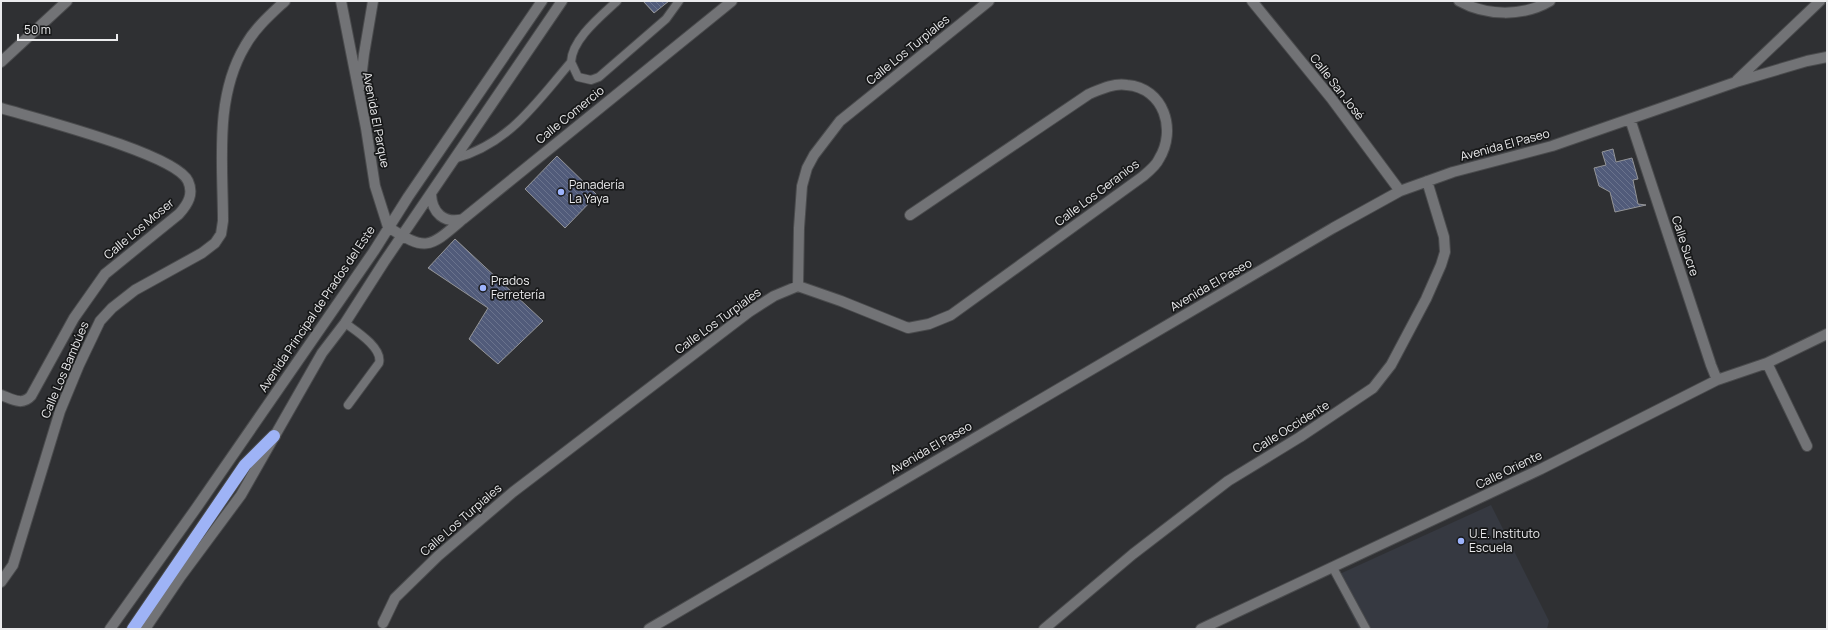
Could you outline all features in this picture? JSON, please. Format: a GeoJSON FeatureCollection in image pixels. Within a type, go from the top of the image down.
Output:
{"type":"FeatureCollection","features":[{"type":"Feature","properties":{"kind":"highway"},"geometry":{"type":"LineString","coordinates":[[133,629],[245,465],[274,436]]}},
{"type":"Feature","properties":{"kind":"street"},"geometry":{"type":"LineString","coordinates":[[1,62],[67,1]]}},
{"type":"Feature","properties":{"kind":"street","name":"Calle Los Bambúes"},"geometry":{"type":"LineString","coordinates":[[1,582],[13,565],[60,412],[79,365],[100,321],[112,308],[135,290],[202,253],[214,243],[221,234],[223,221],[222,130],[230,80],[235,64],[254,32],[285,1]]}},
{"type":"Feature","properties":{"kind":"street","name":"Avenida El Parque"},"geometry":{"type":"LineString","coordinates":[[341,1],[360,95],[375,186],[388,227]]}},
{"type":"Feature","properties":{"kind":"street"},"geometry":{"type":"LineString","coordinates":[[360,95],[364,54],[373,1]]}},
{"type":"Feature","properties":{"kind":"street","name":"Avenida Principal de Prados del Este"},"geometry":{"type":"LineString","coordinates":[[110,629],[198,507],[374,251],[388,227],[542,1]]}},
{"type":"Feature","properties":{"kind":"street"},"geometry":{"type":"LineString","coordinates":[[145,629],[181,576],[241,494],[322,353],[345,323],[402,236],[562,1]]}},
{"type":"Feature","properties":{"kind":"street","name":"Calle Comercio"},"geometry":{"type":"LineString","coordinates":[[402,236],[418,244],[430,243],[441,238],[732,1]]}},
{"type":"Feature","properties":{"kind":"street","name":"Calle Los Turpiales"},"geometry":{"type":"LineString","coordinates":[[383,623],[395,598],[438,556],[513,492],[749,312],[774,296],[798,286],[802,186],[807,168],[814,155],[840,121],[989,1]]}},
{"type":"Feature","properties":{"kind":"street","name":"Calle San José"},"geometry":{"type":"LineString","coordinates":[[1252,1],[1331,98],[1400,191]]}},
{"type":"Feature","properties":{"kind":"street"},"geometry":{"type":"LineString","coordinates":[[1459,1],[1470,8],[1504,12],[1526,11],[1550,1]]}},
{"type":"Feature","properties":{"kind":"street"},"geometry":{"type":"LineString","coordinates":[[1736,82],[1820,1]]}},
{"type":"Feature","properties":{"kind":"street","name":"Avenida El Paseo"},"geometry":{"type":"LineString","coordinates":[[649,629],[1333,228],[1400,191],[1453,172],[1552,146],[1736,82],[1807,61],[1827,57]]}},
{"type":"Feature","properties":{"kind":"street","name":"Calle Los Geranios"},"geometry":{"type":"LineString","coordinates":[[798,286],[841,301],[908,328],[929,324],[951,315],[1142,177],[1159,160],[1166,144],[1168,126],[1163,110],[1156,98],[1143,88],[1127,85],[1107,86],[1089,94],[910,215]]}},
{"type":"Feature","properties":{"kind":"street","name":"Calle Los Moser"},"geometry":{"type":"LineString","coordinates":[[1,108],[137,150],[160,160],[177,170],[187,180],[190,192],[188,204],[179,214],[105,274],[74,318],[27,401],[22,402],[1,395]]}},
{"type":"Feature","properties":{"kind":"street","name":"Calle Sucre"},"geometry":{"type":"LineString","coordinates":[[1630,119],[1717,380]]}},
{"type":"Feature","properties":{"kind":"street","name":"Calle Occidente"},"geometry":{"type":"LineString","coordinates":[[1044,629],[1133,554],[1228,482],[1313,428],[1372,388],[1391,365],[1405,339],[1426,299],[1445,252],[1444,237],[1427,181]]}},
{"type":"Feature","properties":{"kind":"street"},"geometry":{"type":"LineString","coordinates":[[431,194],[434,210],[440,216],[455,222],[463,219]]}},
{"type":"Feature","properties":{"kind":"street"},"geometry":{"type":"LineString","coordinates":[[388,227],[402,236]]}},
{"type":"Feature","properties":{"kind":"street","name":"Calle Oriente"},"geometry":{"type":"LineString","coordinates":[[1201,629],[1541,470],[1717,380],[1767,363],[1827,334]]}},
{"type":"Feature","properties":{"kind":"street"},"geometry":{"type":"LineString","coordinates":[[1767,363],[1807,446]]}},
{"type":"Feature","properties":{"kind":"lane"},"geometry":{"type":"LineString","coordinates":[[454,159],[480,150],[510,131],[570,62],[573,52],[586,32],[617,1]]}},
{"type":"Feature","properties":{"kind":"lane"},"geometry":{"type":"LineString","coordinates":[[570,62],[578,77],[590,80],[599,77],[666,19],[680,1]]}},
{"type":"Feature","properties":{"kind":"lane"},"geometry":{"type":"LineString","coordinates":[[345,323],[361,334],[381,357],[379,363],[348,405]]}},
{"type":"Feature","properties":{"kind":"lane"},"geometry":{"type":"LineString","coordinates":[[1333,568],[1366,629]]}},
{"type":"Feature","properties":{"kind":"shaded area","name":"U.E. Instituto Escuela"},"geometry":{"type":"Polygon","coordinates":[[[1491,505],[1549,621],[1547,629],[1359,629],[1333,577],[1491,505]]]}},
{"type":"Feature","properties":{"kind":"building"},"geometry":{"type":"Polygon","coordinates":[[[643,1],[669,1],[654,13],[643,1]]]}},
{"type":"Feature","properties":{"kind":"building"},"geometry":{"type":"Polygon","coordinates":[[[1613,149],[1616,162],[1632,158],[1638,179],[1633,180],[1638,204],[1646,205],[1615,212],[1610,192],[1599,186],[1594,168],[1606,165],[1602,152],[1613,149]]]}},
{"type":"Feature","properties":{"kind":"building","name":"Panadería La Yaya"},"geometry":{"type":"Polygon","coordinates":[[[557,156],[597,195],[565,228],[525,189],[557,156]]]}},
{"type":"Feature","properties":{"kind":"building","name":"Prados Ferretería"},"geometry":{"type":"Polygon","coordinates":[[[455,239],[543,321],[498,364],[469,339],[488,308],[428,268],[455,239]]]}},
{"type":"Feature","properties":{"kind":"place","name":"Panadería La Yaya"},"geometry":{"type":"Point","coordinates":[561,192]}},
{"type":"Feature","properties":{"kind":"place","name":"Prados Ferretería"},"geometry":{"type":"Point","coordinates":[483,288]}},
{"type":"Feature","properties":{"kind":"place","name":"U.E. Instituto Escuela"},"geometry":{"type":"Point","coordinates":[1461,541]}}]}
